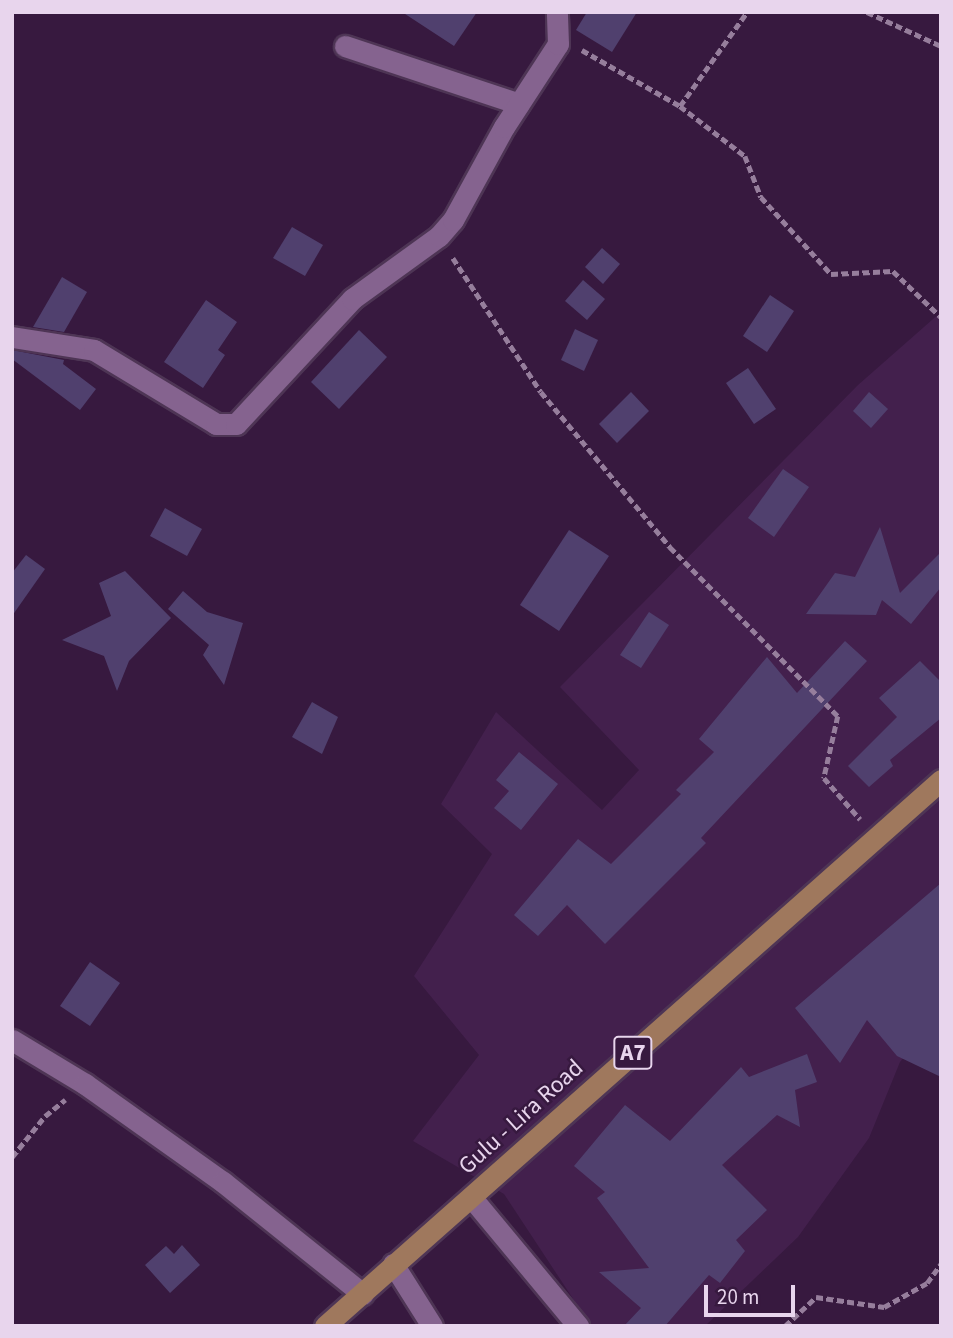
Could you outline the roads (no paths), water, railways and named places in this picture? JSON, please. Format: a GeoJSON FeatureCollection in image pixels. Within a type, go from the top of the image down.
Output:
{"type":"FeatureCollection","features":[{"type":"Feature","properties":{"kind":"main road","name":"Gulu - Lira Road"},"geometry":{"type":"LineString","coordinates":[[325,1326],[941,780]]}},
{"type":"Feature","properties":{"kind":"street"},"geometry":{"type":"LineString","coordinates":[[12,337],[94,350],[216,424],[236,424],[352,299],[439,236],[460,209],[519,104],[558,44],[557,12]]}},
{"type":"Feature","properties":{"kind":"street"},"geometry":{"type":"LineString","coordinates":[[345,46],[519,104]]}},
{"type":"Feature","properties":{"kind":"street"},"geometry":{"type":"LineString","coordinates":[[12,1040],[85,1084],[223,1182],[363,1294]]}},
{"type":"Feature","properties":{"kind":"street"},"geometry":{"type":"LineString","coordinates":[[471,1197],[578,1326]]}},
{"type":"Feature","properties":{"kind":"street"},"geometry":{"type":"LineString","coordinates":[[393,1264],[432,1326]]}}]}
